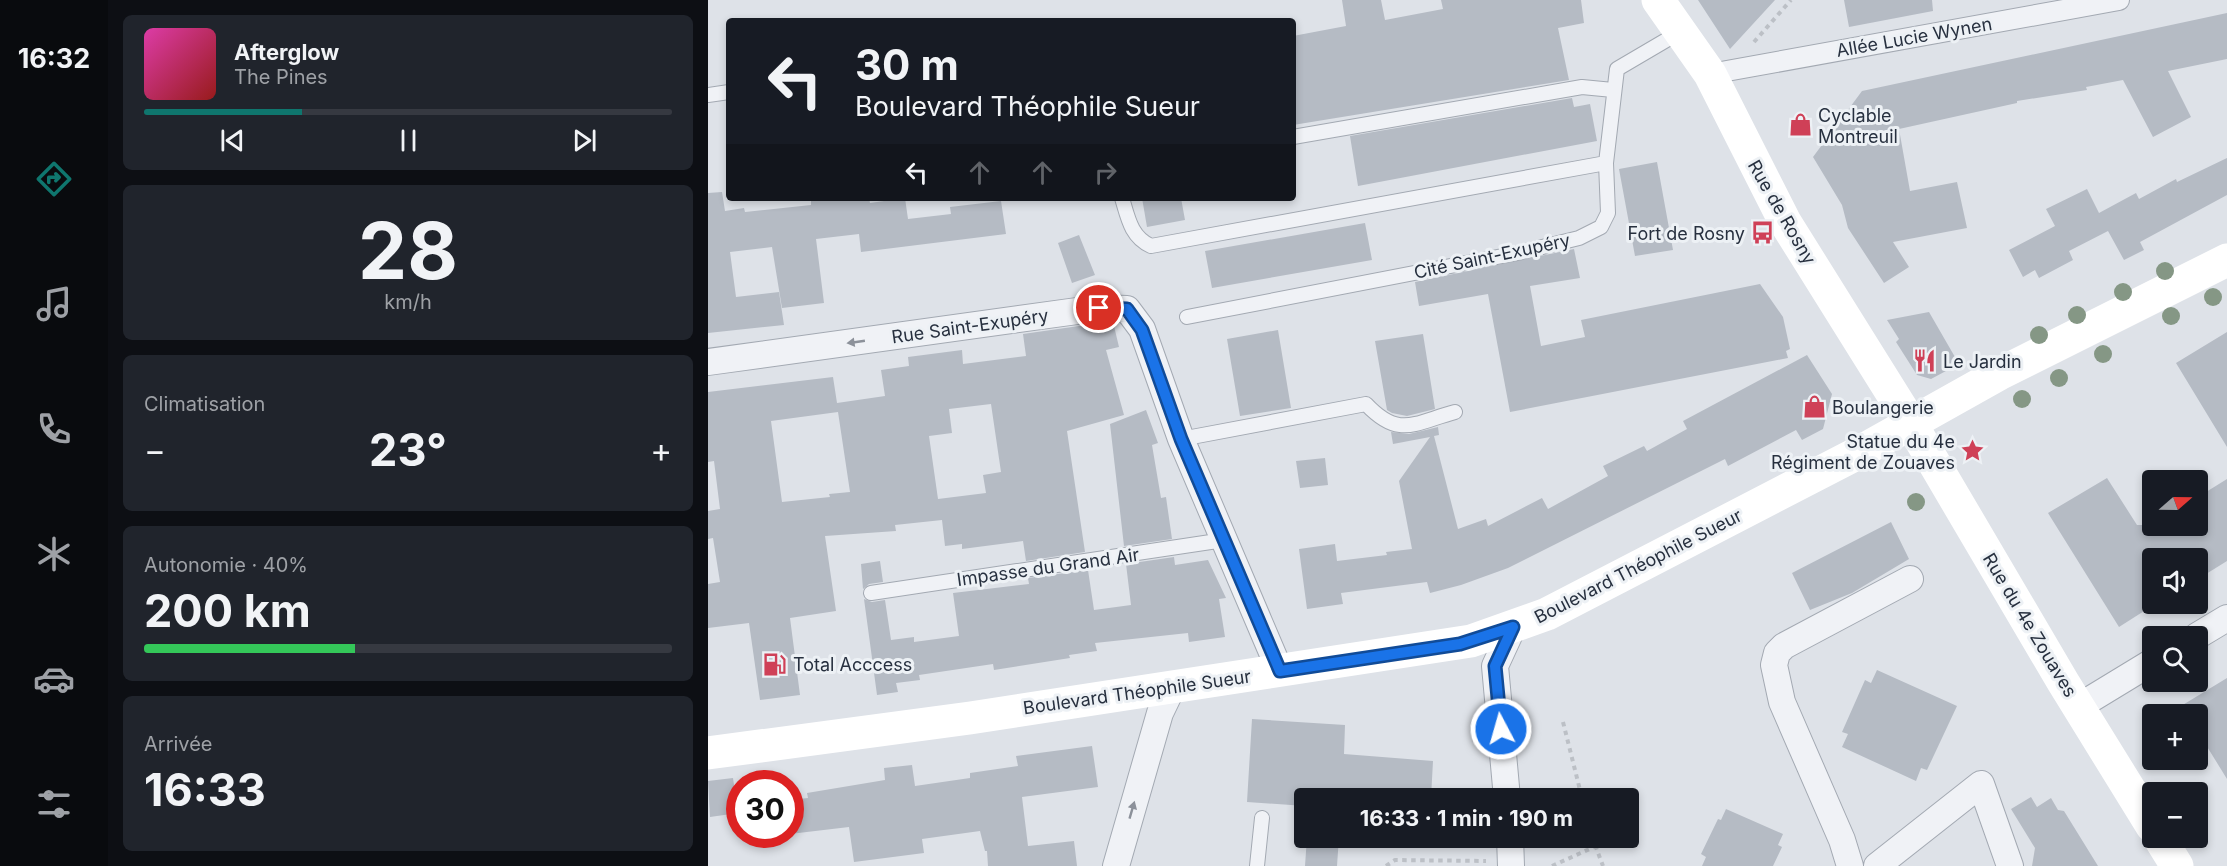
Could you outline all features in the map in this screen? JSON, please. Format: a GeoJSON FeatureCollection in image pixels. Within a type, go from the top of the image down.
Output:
{"type":"FeatureCollection","features":[{"type":"Feature","properties":{"kind":"main road","name":"Rue de Rosny"},"geometry":{"type":"LineString","coordinates":[[1658,0],[1710,74],[1766,189],[1910,422]]}},
{"type":"Feature","properties":{"kind":"main road","name":"Boulevard Théophile Sueur"},"geometry":{"type":"LineString","coordinates":[[708,753],[970,718],[1460,644],[1513,627],[1546,614],[1671,550],[1858,453],[1999,374],[2227,260]]}},
{"type":"Feature","properties":{"kind":"main road","name":"Rue du 4e Zouaves"},"geometry":{"type":"LineString","coordinates":[[1910,422],[2142,810]]}},
{"type":"Feature","properties":{"kind":"main road"},"geometry":{"type":"LineString","coordinates":[[2166,848],[2177,866]]}},
{"type":"Feature","properties":{"kind":"street","name":"Allée Lucie Wynen"},"geometry":{"type":"LineString","coordinates":[[1710,74],[2119,0]]}},
{"type":"Feature","properties":{"kind":"street","name":"Rue Saint-Exupéry"},"geometry":{"type":"LineString","coordinates":[[708,362],[1099,308],[1127,309],[1142,330],[1181,439],[1280,671]]}},
{"type":"Feature","properties":{"kind":"street"},"geometry":{"type":"LineString","coordinates":[[1850,866],[1842,840],[1782,702],[1774,665],[1778,653],[1784,646],[1910,579]]}},
{"type":"Feature","properties":{"kind":"street"},"geometry":{"type":"LineString","coordinates":[[2208,629],[2227,618]]}},
{"type":"Feature","properties":{"kind":"street"},"geometry":{"type":"LineString","coordinates":[[1506,788],[1495,666],[1513,627]]}},
{"type":"Feature","properties":{"kind":"street"},"geometry":{"type":"LineString","coordinates":[[2078,706],[2142,668]]}},
{"type":"Feature","properties":{"kind":"street"},"geometry":{"type":"LineString","coordinates":[[1116,866],[1160,714],[1173,686]]}},
{"type":"Feature","properties":{"kind":"street"},"geometry":{"type":"LineString","coordinates":[[1877,866],[1981,784],[2010,866]]}},
{"type":"Feature","properties":{"kind":"lane","name":"Cité Saint-Exupéry"},"geometry":{"type":"LineString","coordinates":[[1186,317],[1518,253],[1579,238],[1601,227],[1608,213],[1606,163],[1617,69],[1680,32]]}},
{"type":"Feature","properties":{"kind":"lane"},"geometry":{"type":"LineString","coordinates":[[1296,136],[1582,87],[1613,90]]}},
{"type":"Feature","properties":{"kind":"lane"},"geometry":{"type":"LineString","coordinates":[[708,95],[726,92]]}},
{"type":"Feature","properties":{"kind":"lane"},"geometry":{"type":"LineString","coordinates":[[1123,201],[1132,230],[1140,241],[1151,246],[1606,163]]}},
{"type":"Feature","properties":{"kind":"lane"},"geometry":{"type":"LineString","coordinates":[[1181,439],[1366,404],[1382,420],[1400,427],[1455,412]]}},
{"type":"Feature","properties":{"kind":"lane","name":"Impasse du Grand Air"},"geometry":{"type":"LineString","coordinates":[[872,593],[1224,540]]}},
{"type":"Feature","properties":{"kind":"lane"},"geometry":{"type":"LineString","coordinates":[[1257,866],[1262,818]]}},
{"type":"Feature","properties":{"kind":"path"},"geometry":{"type":"LineString","coordinates":[[1563,722],[1580,788]]}},
{"type":"Feature","properties":{"kind":"path"},"geometry":{"type":"LineString","coordinates":[[1552,866],[1592,848]]}},
{"type":"Feature","properties":{"kind":"path"},"geometry":{"type":"LineString","coordinates":[[1594,848],[1603,866]]}},
{"type":"Feature","properties":{"kind":"path"},"geometry":{"type":"LineString","coordinates":[[1386,866],[1395,860],[1511,855]]}},
{"type":"Feature","properties":{"kind":"building"},"geometry":{"type":"Polygon","coordinates":[[[1342,0],[1381,0],[1385,20],[1443,9],[1441,0],[1581,0],[1584,23],[1558,28],[1569,80],[1296,125],[1296,35],[1346,26],[1342,0]]]}},
{"type":"Feature","properties":{"kind":"building"},"geometry":{"type":"Polygon","coordinates":[[[1698,0],[1775,0],[1730,49],[1698,0]]]}},
{"type":"Feature","properties":{"kind":"building"},"geometry":{"type":"Polygon","coordinates":[[[1844,0],[1932,0],[1933,11],[1849,27],[1844,0]]]}},
{"type":"Feature","properties":{"kind":"building"},"geometry":{"type":"Polygon","coordinates":[[[2227,13],[2227,59],[2168,71],[2191,117],[2153,137],[2123,80],[2086,87],[2087,90],[2017,101],[2017,103],[1899,129],[1910,191],[1957,182],[1967,228],[1893,242],[1909,267],[1884,283],[1848,228],[1842,205],[1813,157],[1862,91],[2227,13]]]}},
{"type":"Feature","properties":{"kind":"building"},"geometry":{"type":"Polygon","coordinates":[[[1572,98],[1574,107],[1590,104],[1597,141],[1358,186],[1350,136],[1572,98]]]}},
{"type":"Feature","properties":{"kind":"building"},"geometry":{"type":"Polygon","coordinates":[[[2227,158],[2227,195],[2140,242],[2144,250],[2124,260],[2108,231],[2069,251],[2073,260],[2039,278],[2035,270],[2023,277],[2009,250],[2055,226],[2046,209],[2087,189],[2099,213],[2136,193],[2139,199],[2176,179],[2177,182],[2227,158]]]}},
{"type":"Feature","properties":{"kind":"building"},"geometry":{"type":"Polygon","coordinates":[[[1657,162],[1673,250],[1635,256],[1619,169],[1657,162]]]}},
{"type":"Feature","properties":{"kind":"building"},"geometry":{"type":"Polygon","coordinates":[[[722,192],[725,211],[744,208],[745,212],[811,205],[811,201],[870,201],[870,203],[905,201],[908,219],[951,214],[950,207],[1001,201],[1006,234],[861,252],[859,234],[816,239],[824,303],[782,308],[772,247],[730,252],[736,297],[779,292],[784,325],[708,333],[708,193],[722,192]]]}},
{"type":"Feature","properties":{"kind":"building"},"geometry":{"type":"Polygon","coordinates":[[[1143,201],[1182,201],[1185,220],[1147,227],[1143,201]]]}},
{"type":"Feature","properties":{"kind":"building"},"geometry":{"type":"Polygon","coordinates":[[[1365,223],[1372,260],[1212,288],[1205,251],[1365,223]]]}},
{"type":"Feature","properties":{"kind":"building"},"geometry":{"type":"Polygon","coordinates":[[[1079,235],[1095,275],[1072,283],[1058,243],[1079,235]]]}},
{"type":"Feature","properties":{"kind":"building"},"geometry":{"type":"Polygon","coordinates":[[[1574,249],[1580,278],[1530,286],[1541,346],[1585,337],[1581,320],[1760,284],[1783,317],[1790,349],[1786,351],[1788,358],[1510,412],[1488,294],[1419,306],[1415,282],[1574,249]]]}},
{"type":"Feature","properties":{"kind":"building"},"geometry":{"type":"Polygon","coordinates":[[[1929,312],[1959,364],[1931,379],[1917,375],[1896,342],[1899,339],[1887,320],[1929,312]]]}},
{"type":"Feature","properties":{"kind":"building"},"geometry":{"type":"Polygon","coordinates":[[[1100,323],[1114,326],[1119,347],[1106,350],[1124,415],[1067,431],[1085,552],[1026,561],[1023,541],[962,549],[962,544],[945,546],[942,520],[895,525],[896,531],[825,536],[836,611],[790,618],[800,695],[760,700],[749,623],[708,628],[708,584],[720,582],[713,538],[708,539],[708,511],[720,509],[714,461],[708,462],[708,392],[833,377],[837,403],[885,396],[881,370],[909,366],[908,357],[962,350],[963,364],[1026,356],[1023,334],[1100,323]],[[991,404],[949,409],[952,433],[929,436],[938,499],[986,493],[983,475],[1001,472],[991,404]],[[838,412],[771,421],[782,502],[830,497],[829,494],[850,492],[838,412]]]}},
{"type":"Feature","properties":{"kind":"building"},"geometry":{"type":"Polygon","coordinates":[[[1278,330],[1291,408],[1240,416],[1227,339],[1278,330]]]}},
{"type":"Feature","properties":{"kind":"building"},"geometry":{"type":"Polygon","coordinates":[[[2227,332],[2227,447],[2176,363],[2227,332]]]}},
{"type":"Feature","properties":{"kind":"building"},"geometry":{"type":"Polygon","coordinates":[[[1423,334],[1435,409],[1407,416],[1392,413],[1387,410],[1375,341],[1423,334]]]}},
{"type":"Feature","properties":{"kind":"building"},"geometry":{"type":"Polygon","coordinates":[[[1807,355],[1832,394],[1823,429],[1802,440],[1796,430],[1728,466],[1725,459],[1508,568],[1461,585],[1430,593],[1427,582],[1341,593],[1343,604],[1307,609],[1299,549],[1335,544],[1337,561],[1387,555],[1386,552],[1412,549],[1399,481],[1430,437],[1393,444],[1391,432],[1409,434],[1438,427],[1439,435],[1434,436],[1458,529],[1486,519],[1488,526],[1542,498],[1548,509],[1608,476],[1603,466],[1644,446],[1647,451],[1687,429],[1683,421],[1807,355]]]}},
{"type":"Feature","properties":{"kind":"building"},"geometry":{"type":"Polygon","coordinates":[[[1146,410],[1158,443],[1152,445],[1161,498],[1166,497],[1172,539],[1124,546],[1110,424],[1146,410]]]}},
{"type":"Feature","properties":{"kind":"building"},"geometry":{"type":"Polygon","coordinates":[[[1325,458],[1328,485],[1300,488],[1296,461],[1325,458]]]}},
{"type":"Feature","properties":{"kind":"building"},"geometry":{"type":"Polygon","coordinates":[[[2107,478],[2137,525],[2142,525],[2142,536],[2208,536],[2208,491],[2227,479],[2227,561],[2208,573],[2208,548],[2142,548],[2142,612],[2119,627],[2048,513],[2107,478]]]}},
{"type":"Feature","properties":{"kind":"building"},"geometry":{"type":"Polygon","coordinates":[[[1891,522],[1909,559],[1852,593],[1810,610],[1792,573],[1891,522]]]}},
{"type":"Feature","properties":{"kind":"building"},"geometry":{"type":"Polygon","coordinates":[[[1174,557],[1175,565],[1208,560],[1226,598],[1219,599],[1225,637],[1189,642],[1188,633],[1095,643],[1097,651],[1069,655],[1070,658],[994,670],[993,664],[919,675],[920,680],[896,683],[898,692],[877,695],[864,599],[872,602],[885,600],[891,640],[914,637],[914,642],[959,636],[953,593],[1029,584],[1028,578],[1088,570],[1094,610],[1131,605],[1126,564],[1174,557]]]}},
{"type":"Feature","properties":{"kind":"building"},"geometry":{"type":"Polygon","coordinates":[[[880,561],[883,582],[869,584],[863,589],[861,564],[880,561]]]}},
{"type":"Feature","properties":{"kind":"building"},"geometry":{"type":"Polygon","coordinates":[[[1877,670],[1957,706],[1927,770],[1921,768],[1916,781],[1842,747],[1848,734],[1842,732],[1865,680],[1871,683],[1877,670]]]}},
{"type":"Feature","properties":{"kind":"building"},"geometry":{"type":"Polygon","coordinates":[[[2227,678],[2227,779],[2208,748],[2208,704],[2184,704],[2204,692],[2208,692],[2208,690],[2227,678]]]}},
{"type":"Feature","properties":{"kind":"building"},"geometry":{"type":"Polygon","coordinates":[[[1252,719],[1345,725],[1344,754],[1433,761],[1432,788],[1294,788],[1294,805],[1247,802],[1252,719]]]}},
{"type":"Feature","properties":{"kind":"building"},"geometry":{"type":"Polygon","coordinates":[[[1092,746],[1098,787],[1022,797],[1028,846],[1074,841],[1077,866],[988,866],[987,851],[985,851],[980,831],[922,839],[924,853],[854,862],[849,827],[804,832],[804,798],[808,798],[807,793],[885,780],[884,768],[912,765],[915,786],[970,778],[970,773],[1018,766],[1016,756],[1092,746]]]}},
{"type":"Feature","properties":{"kind":"building"},"geometry":{"type":"Polygon","coordinates":[[[726,779],[726,815],[710,817],[708,781],[726,779]]]}},
{"type":"Feature","properties":{"kind":"building"},"geometry":{"type":"Polygon","coordinates":[[[2031,797],[2037,807],[2051,798],[2058,810],[2064,811],[2098,866],[2032,866],[2035,848],[2011,809],[2031,797]]]}},
{"type":"Feature","properties":{"kind":"building"},"geometry":{"type":"Polygon","coordinates":[[[1726,809],[1783,834],[1778,845],[1782,847],[1773,866],[1702,866],[1706,857],[1701,854],[1718,819],[1721,820],[1726,809]]]}},
{"type":"Feature","properties":{"kind":"building"},"geometry":{"type":"Polygon","coordinates":[[[1306,848],[1338,848],[1337,866],[1305,866],[1306,848]]]}},
{"type":"Feature","properties":{"kind":"place","name":"Cyclable Montreuil"},"geometry":{"type":"Point","coordinates":[1800,125]}},
{"type":"Feature","properties":{"kind":"place","name":"Fort de Rosny"},"geometry":{"type":"Point","coordinates":[1763,233]}},
{"type":"Feature","properties":{"kind":"place","name":"Le Jardin"},"geometry":{"type":"Point","coordinates":[1925,361]}},
{"type":"Feature","properties":{"kind":"place","name":"Boulangerie"},"geometry":{"type":"Point","coordinates":[1814,407]}},
{"type":"Feature","properties":{"kind":"place","name":"Statue du 4e Régiment de Zouaves"},"geometry":{"type":"Point","coordinates":[1973,451]}},
{"type":"Feature","properties":{"kind":"place","name":"Total Acccess"},"geometry":{"type":"Point","coordinates":[775,664]}},
{"type":"Feature","properties":{"kind":"route"},"geometry":{"type":"LineString","coordinates":[[1099,308],[1127,309],[1142,330],[1181,439],[1280,671],[1460,644],[1513,627],[1495,666],[1501,729]]}}]}
